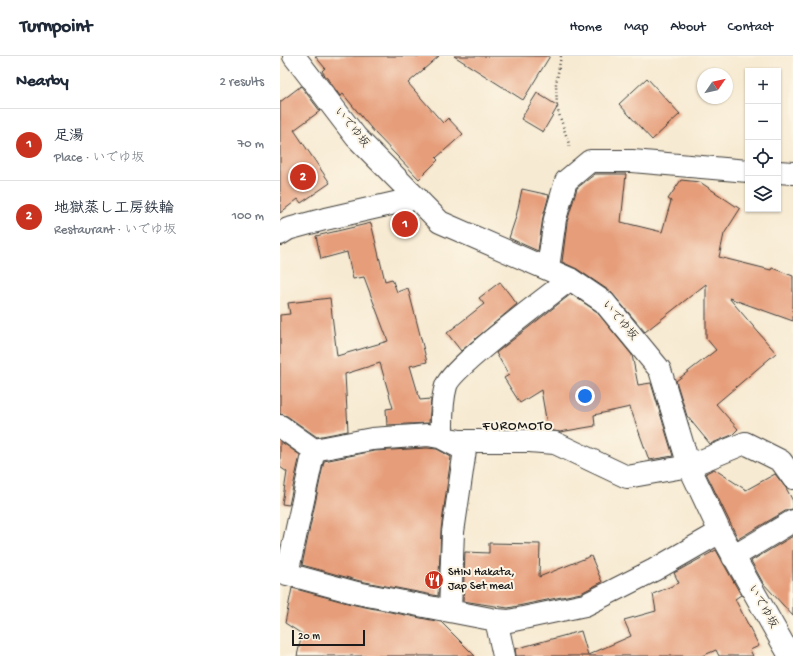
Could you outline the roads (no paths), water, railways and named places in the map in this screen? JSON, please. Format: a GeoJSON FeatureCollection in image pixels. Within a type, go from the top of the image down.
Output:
{"type":"FeatureCollection","features":[{"type":"Feature","properties":{"kind":"street","name":"いでゆ坂"},"geometry":{"type":"LineString","coordinates":[[294,56],[356,137],[440,222],[548,268],[570,279],[604,302],[660,370],[689,466],[733,557],[790,656]]}},
{"type":"Feature","properties":{"kind":"street"},"geometry":{"type":"LineString","coordinates":[[548,268],[555,219],[566,181],[590,161],[632,161],[745,171]]}},
{"type":"Feature","properties":{"kind":"street"},"geometry":{"type":"LineString","coordinates":[[781,172],[793,173]]}},
{"type":"Feature","properties":{"kind":"street"},"geometry":{"type":"LineString","coordinates":[[280,234],[288,229],[325,218],[416,198]]}},
{"type":"Feature","properties":{"kind":"street"},"geometry":{"type":"LineString","coordinates":[[442,438],[441,413],[446,385],[462,366],[570,279]]}},
{"type":"Feature","properties":{"kind":"street"},"geometry":{"type":"LineString","coordinates":[[280,426],[314,450],[372,439],[428,435],[460,441],[529,441],[555,443],[627,477],[689,466],[745,443],[789,465]]}},
{"type":"Feature","properties":{"kind":"street"},"geometry":{"type":"LineString","coordinates":[[442,438],[465,450],[453,532],[450,610]]}},
{"type":"Feature","properties":{"kind":"street"},"geometry":{"type":"LineString","coordinates":[[314,450],[284,573],[357,593],[496,620],[509,621],[585,605],[654,570],[720,532]]}},
{"type":"Feature","properties":{"kind":"street"},"geometry":{"type":"LineString","coordinates":[[733,557],[793,521]]}},
{"type":"Feature","properties":{"kind":"street"},"geometry":{"type":"LineString","coordinates":[[496,620],[504,656]]}},
{"type":"Feature","properties":{"kind":"place","name":"地獄蒸し工房鉄輪"},"geometry":{"type":"Point","coordinates":[303,177]}},
{"type":"Feature","properties":{"kind":"place","name":"足湯"},"geometry":{"type":"Point","coordinates":[405,224]}},
{"type":"Feature","properties":{"kind":"place","name":"SHIN Hakata, Jap Set meal"},"geometry":{"type":"Point","coordinates":[434,580]}},
{"type":"Feature","properties":{"kind":"district","name":"FUROMOTO"},"geometry":{"type":"Point","coordinates":[518,426]}}]}
